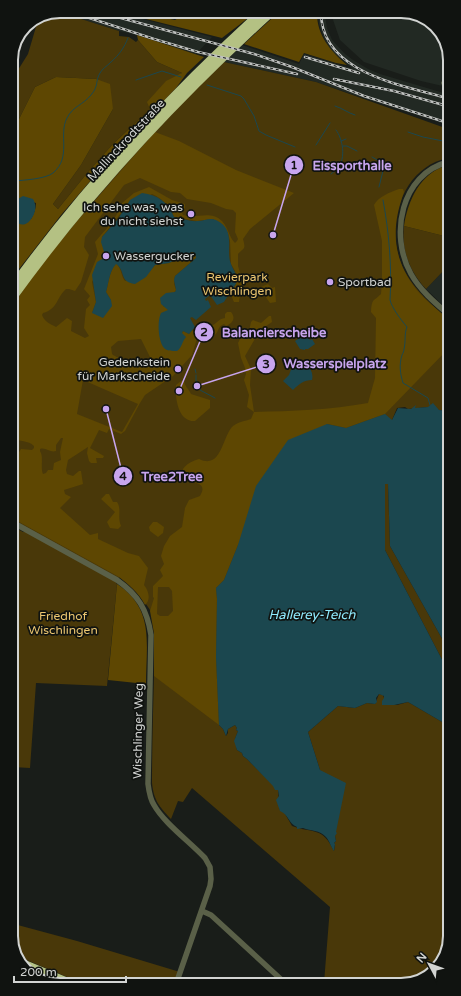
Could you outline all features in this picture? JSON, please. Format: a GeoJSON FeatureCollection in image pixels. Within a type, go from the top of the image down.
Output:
{"type":"FeatureCollection","features":[{"type":"Feature","properties":{"kind":"highway","name":"Mallinckrodtstraße"},"geometry":{"type":"LineString","coordinates":[[18,279],[68,213],[120,152],[176,94],[255,18]]}},
{"type":"Feature","properties":{"kind":"highway","name":"Mallinckrodtstraße"},"geometry":{"type":"LineString","coordinates":[[18,291],[73,218],[125,157],[181,98],[266,18]]}},
{"type":"Feature","properties":{"kind":"highway"},"geometry":{"type":"LineString","coordinates":[[32,967],[58,978]]}},
{"type":"Feature","properties":{"kind":"highway"},"geometry":{"type":"LineString","coordinates":[[40,972],[58,978]]}},
{"type":"Feature","properties":{"kind":"street"},"geometry":{"type":"LineString","coordinates":[[443,163],[429,170],[412,188],[402,213],[400,235],[402,252],[411,274],[424,292],[443,309]]}},
{"type":"Feature","properties":{"kind":"street","name":"Wischlinger Weg"},"geometry":{"type":"LineString","coordinates":[[18,525],[117,580],[129,589],[144,610],[150,635],[149,792],[153,804],[158,812],[198,850],[210,867],[210,886],[178,978]]}},
{"type":"Feature","properties":{"kind":"street"},"geometry":{"type":"LineString","coordinates":[[202,911],[211,915],[280,978]]}},
{"type":"Feature","properties":{"kind":"shaded area"},"geometry":{"type":"Polygon","coordinates":[[[78,18],[139,18],[212,37],[196,54],[137,35],[78,18]]]}},
{"type":"Feature","properties":{"kind":"shaded area"},"geometry":{"type":"Polygon","coordinates":[[[319,18],[325,18],[327,28],[332,40],[345,54],[368,69],[443,93],[443,123],[316,82],[224,62],[242,45],[299,64],[304,54],[353,69],[334,53],[323,36],[319,18]]]}},
{"type":"Feature","properties":{"kind":"shaded area"},"geometry":{"type":"Polygon","coordinates":[[[332,18],[403,18],[417,21],[431,30],[441,47],[443,60],[443,86],[421,81],[364,62],[340,40],[332,18]]]}},
{"type":"Feature","properties":{"kind":"shaded area"},"geometry":{"type":"Polygon","coordinates":[[[443,271],[443,305],[426,289],[443,271]]]}},
{"type":"Feature","properties":{"kind":"green space"},"geometry":{"type":"Polygon","coordinates":[[[55,18],[78,18],[119,31],[119,36],[129,37],[136,42],[138,40],[157,62],[182,73],[150,109],[112,145],[58,209],[53,204],[81,165],[113,109],[96,79],[56,77],[35,87],[18,121],[18,70],[28,54],[36,26],[47,20],[55,18]]]}},
{"type":"Feature","properties":{"kind":"green space"},"geometry":{"type":"Polygon","coordinates":[[[142,18],[165,18],[175,20],[178,18],[248,18],[222,38],[142,18]]]}},
{"type":"Feature","properties":{"kind":"green space"},"geometry":{"type":"Polygon","coordinates":[[[272,18],[317,18],[325,41],[335,54],[347,65],[304,53],[299,62],[244,44],[272,18]]]}},
{"type":"Feature","properties":{"kind":"green space"},"geometry":{"type":"Polygon","coordinates":[[[137,35],[204,57],[187,73],[176,88],[122,144],[61,215],[18,270],[18,219],[31,219],[36,203],[18,198],[18,121],[35,87],[56,77],[96,79],[110,84],[113,109],[81,165],[53,204],[58,209],[112,145],[150,109],[147,102],[166,81],[182,73],[157,62],[138,40],[137,35]]]}},
{"type":"Feature","properties":{"kind":"green space","name":"Revierpark Wischlingen"},"geometry":{"type":"Polygon","coordinates":[[[224,62],[316,82],[443,127],[443,160],[431,164],[418,174],[407,188],[400,204],[396,221],[396,239],[399,256],[409,279],[443,314],[443,410],[428,407],[408,409],[405,407],[397,408],[392,420],[219,725],[223,729],[226,736],[228,729],[235,725],[237,728],[236,730],[238,731],[235,739],[237,750],[242,753],[243,756],[278,790],[280,810],[284,812],[292,826],[321,834],[330,843],[334,851],[336,831],[320,770],[308,732],[338,706],[355,708],[367,703],[375,704],[379,694],[383,695],[390,704],[397,705],[408,702],[443,722],[443,936],[441,949],[431,966],[414,976],[400,978],[324,978],[330,907],[192,788],[183,802],[178,801],[171,819],[160,807],[154,794],[152,783],[155,652],[154,624],[150,610],[132,588],[119,577],[116,583],[107,686],[36,683],[30,768],[18,767],[18,529],[23,532],[29,532],[18,526],[18,298],[77,221],[129,160],[184,101],[224,62]]]}},
{"type":"Feature","properties":{"kind":"green space"},"geometry":{"type":"Polygon","coordinates":[[[155,132],[179,141],[236,170],[294,193],[250,229],[243,239],[244,247],[238,254],[238,266],[240,273],[245,276],[239,302],[234,302],[232,297],[232,291],[236,284],[235,271],[231,264],[230,241],[228,233],[226,229],[213,219],[197,221],[174,217],[166,204],[152,194],[121,213],[102,237],[105,255],[92,282],[96,302],[92,313],[111,300],[106,292],[111,273],[116,263],[125,281],[150,271],[155,265],[169,263],[192,252],[196,256],[196,258],[175,276],[174,284],[176,290],[163,306],[167,308],[182,333],[183,331],[189,334],[192,330],[198,335],[192,355],[173,376],[145,395],[125,431],[121,434],[109,429],[107,433],[99,430],[90,448],[104,456],[103,458],[96,458],[97,463],[91,463],[87,453],[88,447],[68,460],[66,470],[67,474],[73,476],[81,471],[83,484],[64,490],[65,494],[71,497],[60,508],[90,535],[98,533],[98,539],[128,553],[139,556],[148,568],[144,585],[149,598],[145,605],[134,590],[119,577],[18,521],[18,454],[21,449],[32,450],[34,446],[18,440],[18,297],[40,266],[77,221],[155,132]],[[140,178],[124,185],[85,237],[84,247],[89,255],[81,282],[75,291],[66,289],[52,309],[43,313],[43,317],[49,323],[56,327],[67,318],[72,321],[71,331],[85,338],[89,336],[84,328],[86,309],[90,305],[87,300],[90,296],[84,289],[98,254],[95,242],[114,219],[121,204],[134,193],[149,187],[172,200],[185,204],[185,208],[182,213],[183,215],[213,216],[224,223],[231,238],[235,243],[237,241],[238,239],[235,232],[236,213],[233,210],[211,203],[187,199],[180,193],[171,192],[140,178]],[[141,339],[118,341],[111,347],[112,354],[146,366],[151,359],[141,339]],[[83,380],[77,414],[122,432],[138,404],[83,380]],[[61,438],[56,445],[56,451],[40,449],[43,474],[48,470],[53,470],[54,463],[61,460],[60,452],[63,438],[61,438]]]}},
{"type":"Feature","properties":{"kind":"green space"},"geometry":{"type":"Polygon","coordinates":[[[443,167],[443,236],[404,226],[412,197],[423,181],[438,169],[443,167]]]}},
{"type":"Feature","properties":{"kind":"green space"},"geometry":{"type":"Polygon","coordinates":[[[399,189],[403,189],[404,192],[397,218],[396,230],[398,254],[402,266],[416,289],[443,315],[443,354],[385,414],[346,428],[327,424],[238,545],[224,580],[216,588],[216,657],[219,725],[154,676],[154,633],[150,611],[154,598],[153,586],[163,576],[160,570],[164,564],[161,556],[164,546],[170,536],[182,527],[185,508],[189,500],[200,496],[202,491],[201,485],[185,478],[183,475],[183,469],[192,461],[199,459],[207,461],[212,460],[217,456],[229,431],[233,426],[251,419],[254,412],[325,409],[368,403],[375,378],[376,318],[371,312],[371,308],[373,301],[381,294],[382,282],[382,241],[374,205],[385,195],[399,189]],[[158,587],[157,614],[160,616],[168,616],[173,611],[172,591],[169,587],[158,587]]]}},
{"type":"Feature","properties":{"kind":"green space"},"geometry":{"type":"Polygon","coordinates":[[[404,226],[443,236],[443,271],[426,289],[411,268],[405,252],[403,235],[404,226]]]}},
{"type":"Feature","properties":{"kind":"green space"},"geometry":{"type":"Polygon","coordinates":[[[268,284],[272,288],[275,287],[276,302],[270,303],[265,296],[267,292],[261,289],[261,287],[268,284]]]}},
{"type":"Feature","properties":{"kind":"green space"},"geometry":{"type":"Polygon","coordinates":[[[227,312],[231,312],[233,314],[232,322],[226,326],[224,324],[222,325],[215,335],[208,334],[206,339],[202,340],[201,337],[204,331],[225,318],[225,314],[227,312]]]}},
{"type":"Feature","properties":{"kind":"green space"},"geometry":{"type":"Polygon","coordinates":[[[271,316],[272,322],[260,330],[245,356],[251,369],[250,385],[254,412],[247,407],[249,395],[244,380],[246,374],[238,343],[241,337],[249,331],[253,320],[261,323],[271,316]]]}},
{"type":"Feature","properties":{"kind":"green space"},"geometry":{"type":"Polygon","coordinates":[[[181,381],[184,381],[191,394],[210,400],[210,408],[195,421],[185,418],[179,408],[176,396],[176,385],[181,381]]]}},
{"type":"Feature","properties":{"kind":"green space"},"geometry":{"type":"Polygon","coordinates":[[[385,484],[388,484],[390,546],[443,640],[443,661],[385,550],[385,484]]]}},
{"type":"Feature","properties":{"kind":"green space"},"geometry":{"type":"Polygon","coordinates":[[[106,494],[109,494],[113,502],[117,502],[121,526],[118,529],[110,528],[107,522],[115,512],[101,499],[106,494]]]}},
{"type":"Feature","properties":{"kind":"green space"},"geometry":{"type":"Polygon","coordinates":[[[153,522],[157,522],[164,527],[163,533],[158,537],[150,531],[149,527],[153,522]]]}},
{"type":"Feature","properties":{"kind":"green space"},"geometry":{"type":"Polygon","coordinates":[[[117,584],[129,594],[138,605],[143,616],[147,641],[146,684],[108,680],[117,584]]]}},
{"type":"Feature","properties":{"kind":"green space"},"geometry":{"type":"Polygon","coordinates":[[[18,925],[180,972],[178,978],[69,978],[26,960],[20,949],[18,925]]]}},
{"type":"Feature","properties":{"kind":"water"},"geometry":{"type":"Polygon","coordinates":[[[142,193],[153,195],[162,200],[169,207],[174,217],[195,221],[214,219],[222,224],[228,235],[229,258],[237,277],[237,281],[224,302],[217,305],[210,295],[205,299],[206,301],[208,300],[211,307],[196,320],[192,317],[190,318],[195,327],[189,334],[183,331],[182,333],[186,337],[177,351],[165,349],[160,341],[159,321],[161,313],[168,310],[161,304],[160,298],[166,293],[175,292],[175,276],[196,258],[195,253],[192,252],[169,263],[155,265],[146,277],[135,284],[130,283],[125,279],[121,270],[116,264],[111,274],[106,292],[111,300],[112,306],[103,318],[92,313],[96,302],[92,275],[97,262],[104,258],[105,255],[101,242],[102,237],[118,219],[130,200],[142,193]]]}},
{"type":"Feature","properties":{"kind":"water"},"geometry":{"type":"Polygon","coordinates":[[[23,196],[33,199],[35,203],[34,214],[29,222],[24,225],[18,223],[18,200],[23,196]]]}},
{"type":"Feature","properties":{"kind":"water"},"geometry":{"type":"Polygon","coordinates":[[[305,334],[310,340],[312,339],[315,344],[305,350],[300,349],[295,341],[305,334]]]}},
{"type":"Feature","properties":{"kind":"water"},"geometry":{"type":"Polygon","coordinates":[[[291,360],[303,362],[312,372],[312,380],[302,383],[293,390],[283,381],[289,375],[293,364],[291,364],[291,360]]]}},
{"type":"Feature","properties":{"kind":"water","name":"Hallerey-Teich"},"geometry":{"type":"Polygon","coordinates":[[[433,403],[439,410],[443,410],[443,640],[390,546],[388,484],[385,484],[385,550],[443,661],[443,722],[408,702],[394,705],[382,705],[384,696],[379,694],[376,698],[377,702],[375,704],[367,703],[355,708],[338,706],[308,732],[320,770],[346,783],[337,833],[335,836],[336,841],[334,843],[334,851],[324,835],[303,828],[297,829],[297,827],[292,824],[285,814],[280,811],[276,800],[279,796],[278,790],[275,790],[273,786],[243,756],[242,753],[237,750],[234,741],[238,731],[236,730],[237,728],[235,725],[228,729],[226,736],[223,729],[219,725],[216,657],[216,588],[224,580],[238,545],[256,486],[288,440],[327,424],[346,428],[385,414],[392,420],[398,408],[411,409],[416,405],[415,408],[428,407],[433,403]]]}},
{"type":"Feature","properties":{"kind":"waterway"},"geometry":{"type":"LineString","coordinates":[[18,181],[45,177],[53,173],[59,167],[62,160],[65,125],[69,114],[93,92],[101,72],[119,54],[128,38]]}},
{"type":"Feature","properties":{"kind":"waterway"},"geometry":{"type":"LineString","coordinates":[[136,80],[162,71],[181,77]]}},
{"type":"Feature","properties":{"kind":"waterway"},"geometry":{"type":"LineString","coordinates":[[207,85],[241,96],[254,116],[259,131],[295,147]]}},
{"type":"Feature","properties":{"kind":"waterway"},"geometry":{"type":"LineString","coordinates":[[335,106],[355,115]]}},
{"type":"Feature","properties":{"kind":"waterway"},"geometry":{"type":"LineString","coordinates":[[316,145],[330,123]]}},
{"type":"Feature","properties":{"kind":"waterway"},"geometry":{"type":"LineString","coordinates":[[331,174],[337,169],[343,154],[342,143],[336,130]]}},
{"type":"Feature","properties":{"kind":"waterway"},"geometry":{"type":"LineString","coordinates":[[408,132],[443,141]]}},
{"type":"Feature","properties":{"kind":"waterway"},"geometry":{"type":"LineString","coordinates":[[341,141],[346,139]]}},
{"type":"Feature","properties":{"kind":"waterway"},"geometry":{"type":"LineString","coordinates":[[343,146],[347,146],[357,151]]}},
{"type":"Feature","properties":{"kind":"waterway"},"geometry":{"type":"LineString","coordinates":[[372,157],[379,161],[383,167],[379,187]]}},
{"type":"Feature","properties":{"kind":"waterway"},"geometry":{"type":"LineString","coordinates":[[383,200],[390,249],[390,300],[407,327],[404,350],[400,362],[401,376],[403,383],[428,398],[430,405]]}},
{"type":"Feature","properties":{"kind":"waterway"},"geometry":{"type":"LineString","coordinates":[[195,369],[196,373]]}},
{"type":"Feature","properties":{"kind":"waterway"},"geometry":{"type":"LineString","coordinates":[[196,375],[196,381],[199,383],[200,390],[215,398]]}},
{"type":"Feature","properties":{"kind":"railway"},"geometry":{"type":"LineString","coordinates":[[90,18],[198,52],[297,74]]}},
{"type":"Feature","properties":{"kind":"railway"},"geometry":{"type":"LineString","coordinates":[[121,18],[254,54],[292,67],[364,96],[443,121]]}},
{"type":"Feature","properties":{"kind":"railway"},"geometry":{"type":"LineString","coordinates":[[322,18],[324,32],[334,49],[349,62],[367,73],[387,81],[443,97]]}},
{"type":"Feature","properties":{"kind":"railway"},"geometry":{"type":"LineString","coordinates":[[305,57],[359,73]]}},
{"type":"Feature","properties":{"kind":"railway"},"geometry":{"type":"LineString","coordinates":[[334,79],[394,91],[443,105]]}},
{"type":"Feature","properties":{"kind":"place","name":"Ich sehe was, was du nicht siehst"},"geometry":{"type":"Point","coordinates":[191,214]}},
{"type":"Feature","properties":{"kind":"place","name":"Eissporthalle"},"geometry":{"type":"Point","coordinates":[273,235]}},
{"type":"Feature","properties":{"kind":"place","name":"Wassergucker"},"geometry":{"type":"Point","coordinates":[106,256]}},
{"type":"Feature","properties":{"kind":"place","name":"Sportbad"},"geometry":{"type":"Point","coordinates":[330,282]}},
{"type":"Feature","properties":{"kind":"place","name":"Gedenkstein für Markscheide"},"geometry":{"type":"Point","coordinates":[178,369]}},
{"type":"Feature","properties":{"kind":"place","name":"Wasserspielplatz"},"geometry":{"type":"Point","coordinates":[197,386]}},
{"type":"Feature","properties":{"kind":"place","name":"Balancierscheibe"},"geometry":{"type":"Point","coordinates":[179,391]}},
{"type":"Feature","properties":{"kind":"place","name":"Tree2Tree"},"geometry":{"type":"Point","coordinates":[106,409]}},
{"type":"Feature","properties":{"kind":"park label","name":"Friedhof Wischlingen"},"geometry":{"type":"Point","coordinates":[63,623]}}]}
